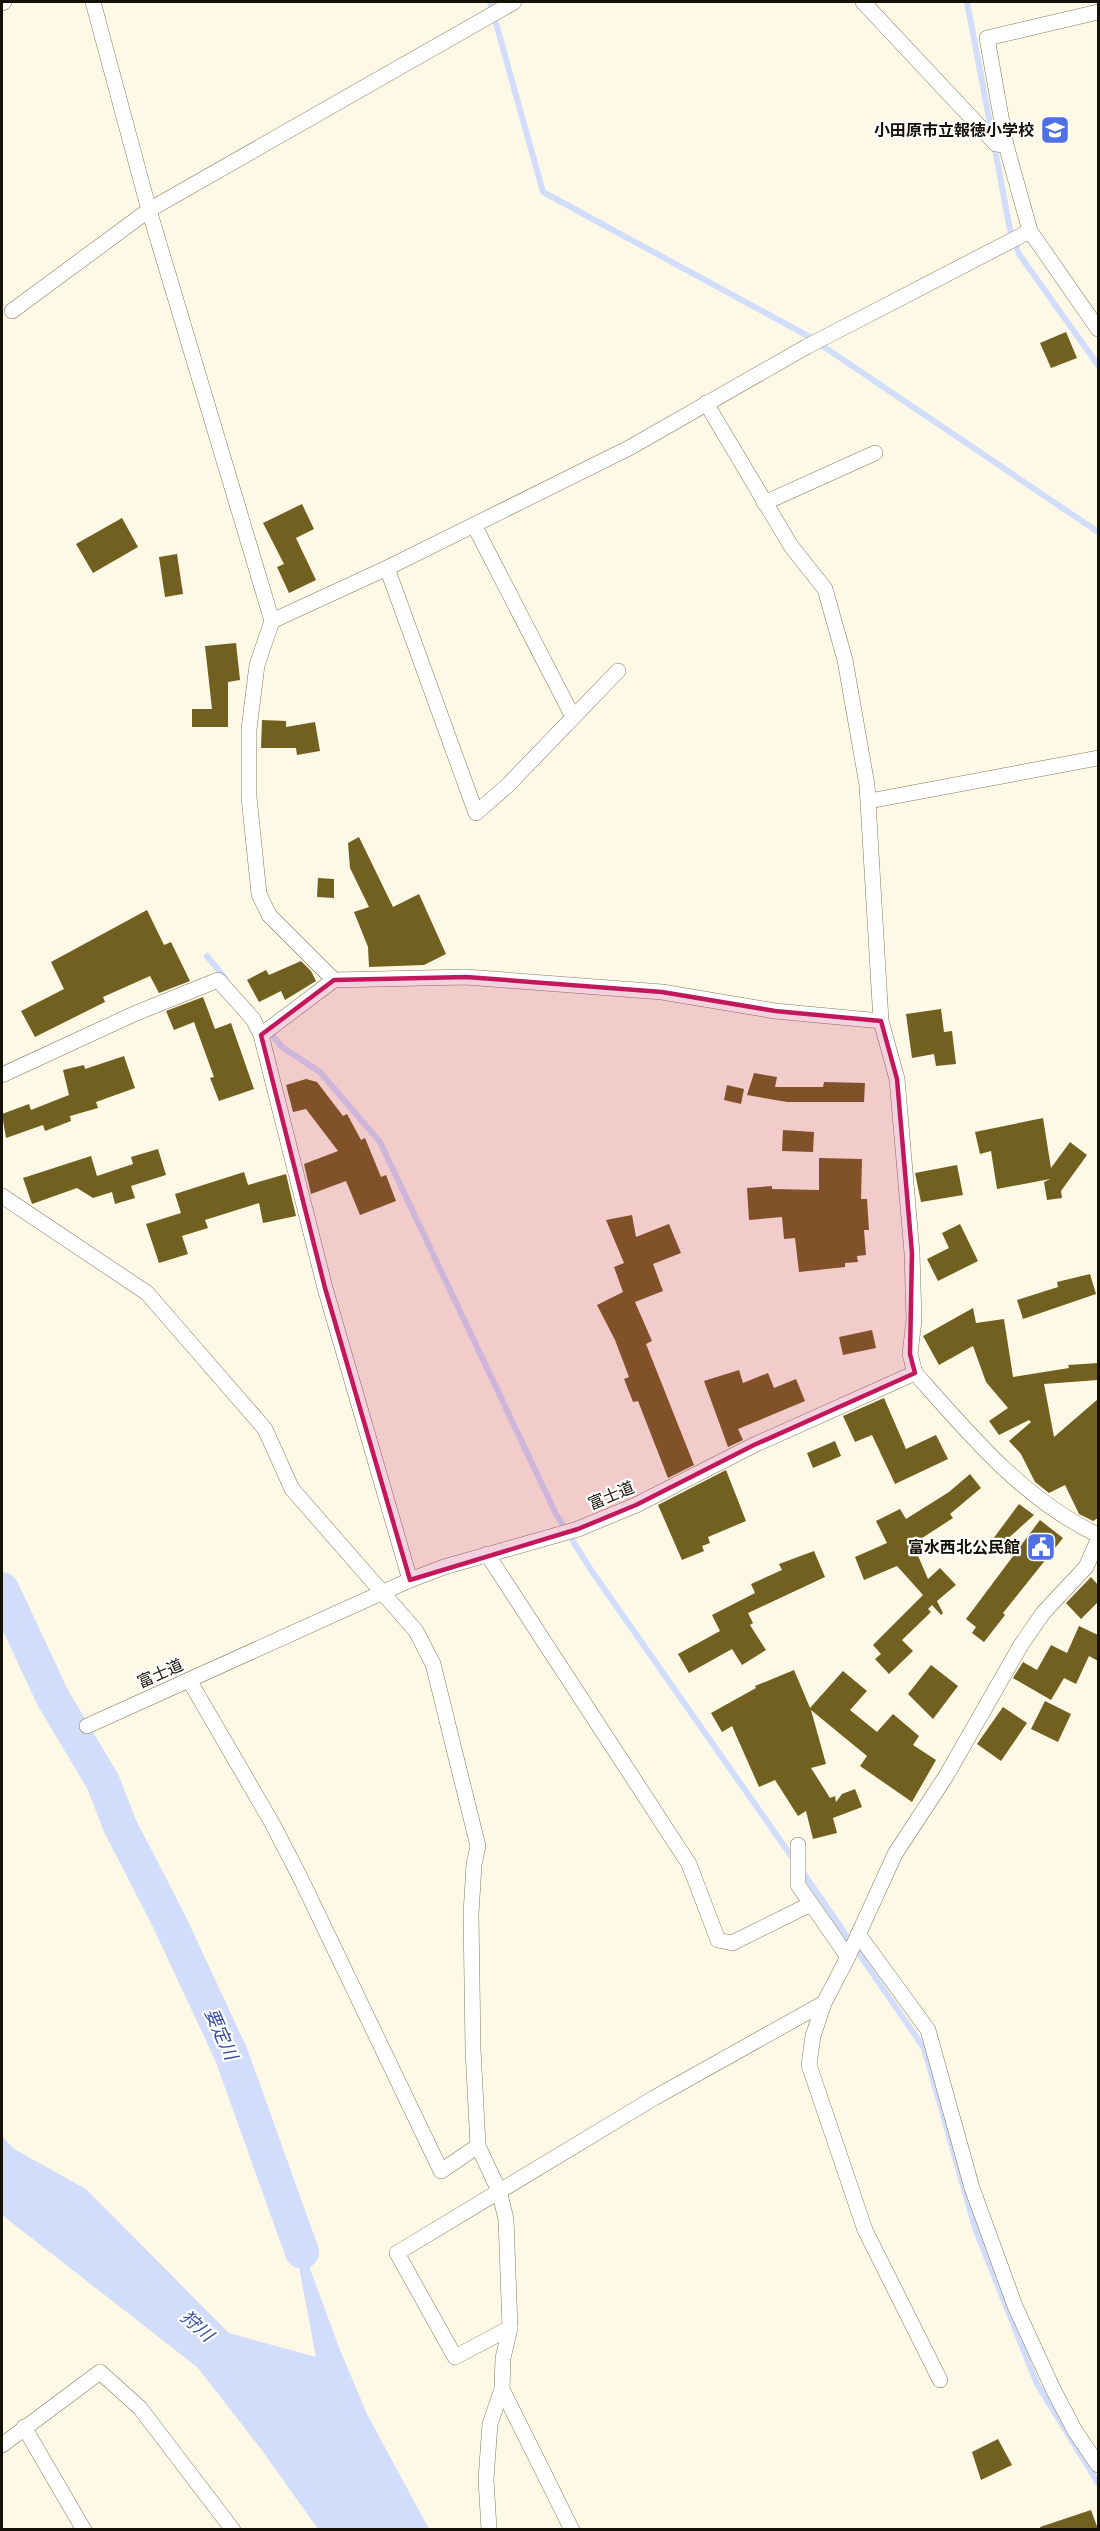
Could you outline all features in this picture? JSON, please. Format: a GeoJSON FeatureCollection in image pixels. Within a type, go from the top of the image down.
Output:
{"type":"FeatureCollection","features":[{"type":"Feature","properties":{"kind":"street"},"geometry":{"type":"LineString","coordinates":[[93,2],[149,210],[272,621],[257,665],[249,729],[249,797],[259,894],[269,915],[334,980]]}},
{"type":"Feature","properties":{"kind":"street"},"geometry":{"type":"LineString","coordinates":[[12,311],[149,210],[514,2]]}},
{"type":"Feature","properties":{"kind":"street"},"geometry":{"type":"LineString","coordinates":[[863,2],[996,144],[1006,145]]}},
{"type":"Feature","properties":{"kind":"street"},"geometry":{"type":"LineString","coordinates":[[1098,12],[987,38],[1006,145],[1030,231],[1098,329]]}},
{"type":"Feature","properties":{"kind":"street"},"geometry":{"type":"LineString","coordinates":[[272,621],[387,568],[629,448],[806,347],[1030,231]]}},
{"type":"Feature","properties":{"kind":"street"},"geometry":{"type":"LineString","coordinates":[[706,404],[791,546],[825,589],[845,660],[868,801],[881,1021],[897,1079],[912,1253],[914,1320],[910,1354],[915,1373],[995,1463],[1067,1520],[1098,1535]]}},
{"type":"Feature","properties":{"kind":"street"},"geometry":{"type":"LineString","coordinates":[[764,503],[875,453]]}},
{"type":"Feature","properties":{"kind":"street"},"geometry":{"type":"LineString","coordinates":[[474,525],[573,717]]}},
{"type":"Feature","properties":{"kind":"street"},"geometry":{"type":"LineString","coordinates":[[387,568],[476,813],[507,786],[618,671]]}},
{"type":"Feature","properties":{"kind":"street"},"geometry":{"type":"LineString","coordinates":[[868,801],[1098,758]]}},
{"type":"Feature","properties":{"kind":"street"},"geometry":{"type":"LineString","coordinates":[[261,1035],[334,980],[466,977],[662,992],[775,1011],[881,1021]]}},
{"type":"Feature","properties":{"kind":"street"},"geometry":{"type":"LineString","coordinates":[[2,1075],[134,1014],[218,980],[254,1019],[261,1035],[325,1288],[410,1580]]}},
{"type":"Feature","properties":{"kind":"street"},"geometry":{"type":"LineString","coordinates":[[2,1196],[147,1293],[265,1429],[292,1489],[416,1631],[433,1665],[478,1846],[474,1864],[471,1914],[473,2049],[478,2146],[499,2191],[506,2219],[510,2328],[503,2358],[502,2389],[489,2424],[486,2479],[489,2529]]}},
{"type":"Feature","properties":{"kind":"street","name":"富士道"},"geometry":{"type":"LineString","coordinates":[[87,1726],[410,1580],[487,1554],[578,1529],[636,1505],[754,1444],[915,1373]]}},
{"type":"Feature","properties":{"kind":"street"},"geometry":{"type":"LineString","coordinates":[[940,2380],[865,2230],[809,2065],[813,2036],[824,2003],[848,1958],[895,1854],[946,1776],[1021,1645],[1043,1613],[1086,1567],[1098,1540]]}},
{"type":"Feature","properties":{"kind":"street"},"geometry":{"type":"LineString","coordinates":[[487,1554],[689,1864],[718,1940],[732,1943],[811,1904]]}},
{"type":"Feature","properties":{"kind":"street"},"geometry":{"type":"LineString","coordinates":[[189,1680],[282,1841],[441,2171],[478,2146]]}},
{"type":"Feature","properties":{"kind":"street"},"geometry":{"type":"LineString","coordinates":[[798,1845],[798,1885],[848,1958]]}},
{"type":"Feature","properties":{"kind":"street"},"geometry":{"type":"LineString","coordinates":[[858,1934],[928,2030],[972,2187],[1016,2306],[1053,2389],[1098,2465]]}},
{"type":"Feature","properties":{"kind":"street"},"geometry":{"type":"LineString","coordinates":[[510,2328],[455,2358],[397,2253],[654,2098],[824,2003]]}},
{"type":"Feature","properties":{"kind":"street"},"geometry":{"type":"LineString","coordinates":[[2,2445],[100,2372],[140,2408],[233,2529]]}},
{"type":"Feature","properties":{"kind":"street"},"geometry":{"type":"LineString","coordinates":[[502,2389],[572,2529]]}},
{"type":"Feature","properties":{"kind":"street"},"geometry":{"type":"LineString","coordinates":[[24,2427],[84,2529]]}},
{"type":"Feature","properties":{"kind":"highlighted area"},"geometry":{"type":"Polygon","coordinates":[[[466,977],[662,992],[775,1011],[881,1021],[897,1079],[912,1253],[910,1354],[915,1373],[754,1445],[636,1505],[578,1529],[410,1580],[325,1288],[261,1035],[334,980],[466,977]]]}},
{"type":"Feature","properties":{"kind":"water","name":"狩川"},"geometry":{"type":"Polygon","coordinates":[[[2,2136],[14,2149],[86,2189],[229,2333],[316,2357],[288,2209],[340,2350],[367,2414],[429,2529],[318,2529],[261,2449],[197,2367],[2,2215],[2,2136]]]}},
{"type":"Feature","properties":{"kind":"building"},"geometry":{"type":"Polygon","coordinates":[[[1066,332],[1077,358],[1051,368],[1040,343],[1066,332]]]}},
{"type":"Feature","properties":{"kind":"building"},"geometry":{"type":"Polygon","coordinates":[[[302,504],[314,529],[296,538],[316,580],[289,593],[277,567],[284,564],[263,523],[302,504]]]}},
{"type":"Feature","properties":{"kind":"building"},"geometry":{"type":"Polygon","coordinates":[[[122,518],[138,547],[93,573],[76,544],[122,518]]]}},
{"type":"Feature","properties":{"kind":"building"},"geometry":{"type":"Polygon","coordinates":[[[177,554],[183,594],[165,597],[159,557],[177,554]]]}},
{"type":"Feature","properties":{"kind":"building"},"geometry":{"type":"Polygon","coordinates":[[[236,643],[240,680],[228,682],[228,727],[192,727],[192,709],[212,709],[205,646],[236,643]]]}},
{"type":"Feature","properties":{"kind":"building"},"geometry":{"type":"Polygon","coordinates":[[[262,720],[286,721],[286,727],[315,722],[320,751],[297,755],[296,748],[261,748],[262,720]]]}},
{"type":"Feature","properties":{"kind":"building"},"geometry":{"type":"Polygon","coordinates":[[[359,837],[393,907],[419,894],[446,954],[424,965],[369,967],[368,947],[354,912],[369,907],[350,868],[348,843],[359,837]]]}},
{"type":"Feature","properties":{"kind":"building"},"geometry":{"type":"Polygon","coordinates":[[[318,878],[334,879],[334,898],[317,897],[318,878]]]}},
{"type":"Feature","properties":{"kind":"building"},"geometry":{"type":"Polygon","coordinates":[[[147,910],[164,945],[171,942],[190,981],[159,993],[150,976],[103,997],[105,1002],[35,1037],[21,1011],[64,989],[51,962],[147,910]]]}},
{"type":"Feature","properties":{"kind":"building"},"geometry":{"type":"Polygon","coordinates":[[[301,961],[311,971],[316,981],[285,1000],[281,991],[259,1002],[247,980],[266,970],[269,975],[301,961]]]}},
{"type":"Feature","properties":{"kind":"building"},"geometry":{"type":"Polygon","coordinates":[[[203,997],[215,1029],[231,1023],[254,1089],[219,1101],[210,1078],[214,1077],[194,1022],[174,1030],[166,1011],[203,997]]]}},
{"type":"Feature","properties":{"kind":"building"},"geometry":{"type":"Polygon","coordinates":[[[941,1009],[944,1032],[952,1031],[956,1064],[936,1066],[934,1054],[912,1058],[906,1014],[941,1009]]]}},
{"type":"Feature","properties":{"kind":"building"},"geometry":{"type":"Polygon","coordinates":[[[124,1056],[135,1088],[96,1102],[98,1108],[70,1116],[71,1121],[45,1131],[43,1125],[6,1138],[2,1114],[29,1104],[31,1110],[69,1095],[63,1070],[84,1065],[85,1069],[124,1056]]]}},
{"type":"Feature","properties":{"kind":"building"},"geometry":{"type":"Polygon","coordinates":[[[754,1073],[777,1077],[775,1087],[823,1087],[824,1082],[865,1083],[864,1102],[787,1102],[747,1095],[754,1073]]]}},
{"type":"Feature","properties":{"kind":"building"},"geometry":{"type":"Polygon","coordinates":[[[306,1079],[317,1082],[343,1116],[347,1114],[361,1140],[365,1138],[381,1177],[386,1175],[396,1201],[360,1215],[346,1181],[311,1194],[304,1164],[338,1151],[306,1109],[293,1112],[286,1085],[306,1079]]]}},
{"type":"Feature","properties":{"kind":"building"},"geometry":{"type":"Polygon","coordinates":[[[727,1085],[744,1089],[741,1104],[724,1100],[727,1085]]]}},
{"type":"Feature","properties":{"kind":"building"},"geometry":{"type":"Polygon","coordinates":[[[1043,1118],[1051,1168],[1070,1142],[1087,1155],[1061,1191],[1062,1198],[1047,1200],[1044,1182],[1050,1179],[997,1189],[991,1151],[980,1154],[975,1132],[1043,1118]]]}},
{"type":"Feature","properties":{"kind":"building"},"geometry":{"type":"Polygon","coordinates":[[[783,1130],[814,1132],[813,1152],[782,1151],[783,1130]]]}},
{"type":"Feature","properties":{"kind":"building"},"geometry":{"type":"Polygon","coordinates":[[[158,1149],[166,1175],[131,1186],[135,1198],[115,1204],[112,1192],[93,1198],[77,1188],[32,1204],[23,1178],[91,1156],[97,1176],[133,1164],[131,1157],[158,1149]]]}},
{"type":"Feature","properties":{"kind":"building"},"geometry":{"type":"Polygon","coordinates":[[[819,1158],[862,1159],[861,1199],[867,1199],[869,1230],[864,1230],[866,1255],[857,1256],[858,1262],[845,1263],[845,1267],[799,1272],[795,1238],[784,1239],[782,1217],[749,1220],[747,1188],[772,1186],[772,1189],[819,1190],[819,1158]]]}},
{"type":"Feature","properties":{"kind":"building"},"geometry":{"type":"Polygon","coordinates":[[[957,1165],[963,1195],[921,1202],[915,1173],[957,1165]]]}},
{"type":"Feature","properties":{"kind":"building"},"geometry":{"type":"Polygon","coordinates":[[[244,1172],[248,1185],[286,1174],[296,1216],[263,1223],[259,1203],[205,1220],[208,1228],[182,1236],[188,1254],[159,1263],[146,1224],[181,1213],[175,1194],[244,1172]]]}},
{"type":"Feature","properties":{"kind":"building"},"geometry":{"type":"Polygon","coordinates":[[[632,1215],[636,1237],[669,1224],[681,1253],[653,1264],[663,1291],[635,1302],[652,1341],[646,1344],[694,1465],[668,1478],[638,1401],[633,1402],[624,1379],[629,1377],[615,1340],[597,1305],[623,1292],[614,1267],[624,1263],[606,1220],[632,1215]]]}},
{"type":"Feature","properties":{"kind":"building"},"geometry":{"type":"Polygon","coordinates":[[[960,1224],[978,1261],[938,1281],[927,1259],[949,1248],[942,1233],[960,1224]]]}},
{"type":"Feature","properties":{"kind":"building"},"geometry":{"type":"Polygon","coordinates":[[[1090,1274],[1096,1294],[1023,1319],[1017,1300],[1058,1287],[1057,1282],[1090,1274]]]}},
{"type":"Feature","properties":{"kind":"building"},"geometry":{"type":"Polygon","coordinates":[[[973,1308],[976,1323],[1004,1319],[1013,1377],[1069,1368],[1068,1365],[1098,1363],[1098,1380],[1044,1384],[1054,1437],[1098,1399],[1098,1518],[1093,1521],[1079,1514],[1065,1485],[1049,1493],[1035,1482],[1021,1454],[1009,1441],[1031,1422],[1029,1420],[999,1435],[989,1421],[1008,1408],[986,1382],[973,1346],[939,1365],[923,1336],[973,1308]]]}},
{"type":"Feature","properties":{"kind":"building"},"geometry":{"type":"Polygon","coordinates":[[[872,1330],[876,1348],[843,1355],[839,1337],[872,1330]]]}},
{"type":"Feature","properties":{"kind":"building"},"geometry":{"type":"Polygon","coordinates":[[[739,1370],[743,1383],[768,1373],[774,1388],[796,1379],[805,1401],[738,1429],[743,1440],[728,1447],[704,1381],[739,1370]]]}},
{"type":"Feature","properties":{"kind":"building"},"geometry":{"type":"Polygon","coordinates":[[[884,1398],[906,1449],[936,1435],[948,1459],[895,1484],[872,1435],[855,1442],[843,1416],[884,1398]]]}},
{"type":"Feature","properties":{"kind":"building"},"geometry":{"type":"Polygon","coordinates":[[[835,1441],[841,1456],[813,1468],[807,1453],[835,1441]]]}},
{"type":"Feature","properties":{"kind":"building"},"geometry":{"type":"Polygon","coordinates":[[[726,1470],[746,1521],[708,1537],[710,1543],[702,1546],[704,1551],[682,1560],[658,1505],[726,1470]]]}},
{"type":"Feature","properties":{"kind":"building"},"geometry":{"type":"Polygon","coordinates":[[[970,1474],[981,1488],[950,1514],[953,1518],[913,1544],[928,1579],[940,1568],[956,1585],[937,1601],[943,1613],[941,1615],[932,1605],[928,1609],[931,1612],[902,1640],[913,1651],[889,1674],[875,1659],[881,1654],[873,1645],[923,1595],[897,1566],[864,1580],[855,1557],[887,1543],[876,1521],[900,1509],[906,1519],[949,1492],[970,1474]]]}},
{"type":"Feature","properties":{"kind":"building"},"geometry":{"type":"Polygon","coordinates":[[[1019,1504],[1034,1515],[993,1552],[987,1547],[1019,1504]]]}},
{"type":"Feature","properties":{"kind":"building"},"geometry":{"type":"Polygon","coordinates":[[[1040,1520],[1063,1538],[1003,1613],[1005,1615],[984,1642],[972,1633],[976,1627],[966,1619],[1040,1520]]]}},
{"type":"Feature","properties":{"kind":"building"},"geometry":{"type":"Polygon","coordinates":[[[814,1551],[825,1577],[748,1613],[753,1623],[750,1625],[766,1650],[742,1665],[732,1649],[689,1673],[678,1654],[720,1631],[712,1615],[755,1593],[751,1584],[782,1570],[779,1564],[814,1551]]]}},
{"type":"Feature","properties":{"kind":"building"},"geometry":{"type":"Polygon","coordinates":[[[1091,1577],[1098,1585],[1098,1602],[1081,1619],[1066,1603],[1091,1577]]]}},
{"type":"Feature","properties":{"kind":"building"},"geometry":{"type":"Polygon","coordinates":[[[1079,1626],[1098,1635],[1098,1661],[1089,1656],[1076,1684],[1064,1678],[1051,1700],[1013,1678],[1023,1662],[1037,1670],[1051,1645],[1067,1653],[1079,1626]]]}},
{"type":"Feature","properties":{"kind":"building"},"geometry":{"type":"Polygon","coordinates":[[[931,1665],[958,1686],[933,1719],[908,1694],[931,1665]]]}},
{"type":"Feature","properties":{"kind":"building"},"geometry":{"type":"Polygon","coordinates":[[[794,1670],[810,1708],[843,1671],[867,1691],[850,1710],[877,1732],[893,1714],[919,1736],[913,1745],[936,1760],[912,1802],[860,1766],[867,1756],[811,1710],[826,1764],[811,1768],[830,1798],[835,1796],[836,1802],[842,1794],[855,1789],[862,1807],[833,1818],[837,1833],[813,1839],[806,1811],[798,1816],[775,1780],[759,1787],[732,1726],[722,1732],[711,1713],[756,1688],[755,1686],[794,1670]]]}},
{"type":"Feature","properties":{"kind":"building"},"geometry":{"type":"Polygon","coordinates":[[[1045,1701],[1071,1714],[1058,1742],[1031,1729],[1045,1701]]]}},
{"type":"Feature","properties":{"kind":"building"},"geometry":{"type":"Polygon","coordinates":[[[1003,1707],[1027,1723],[1001,1761],[977,1744],[1003,1707]]]}},
{"type":"Feature","properties":{"kind":"building"},"geometry":{"type":"Polygon","coordinates":[[[998,2439],[1012,2465],[981,2480],[972,2452],[998,2439]]]}},
{"type":"Feature","properties":{"kind":"building"},"geometry":{"type":"Polygon","coordinates":[[[1091,2510],[1098,2529],[1041,2529],[1040,2527],[1091,2510]]]}},
{"type":"Feature","properties":{"kind":"waterway"},"geometry":{"type":"LineString","coordinates":[[490,2],[543,192],[808,336],[1098,532]]}},
{"type":"Feature","properties":{"kind":"waterway"},"geometry":{"type":"LineString","coordinates":[[967,2],[992,134]]}},
{"type":"Feature","properties":{"kind":"waterway"},"geometry":{"type":"LineString","coordinates":[[994,144],[1010,230],[1019,254],[1098,365]]}},
{"type":"Feature","properties":{"kind":"waterway"},"geometry":{"type":"LineString","coordinates":[[207,956],[225,978]]}},
{"type":"Feature","properties":{"kind":"waterway"},"geometry":{"type":"LineString","coordinates":[[268,1030],[282,1047],[320,1072],[380,1142],[556,1514],[591,1570],[794,1860]]}},
{"type":"Feature","properties":{"kind":"waterway","name":"要定川"},"geometry":{"type":"LineString","coordinates":[[2,1589],[53,1698],[103,1782],[120,1826],[168,1919],[231,2054],[302,2252]]}},
{"type":"Feature","properties":{"kind":"waterway"},"geometry":{"type":"LineString","coordinates":[[802,1871],[924,2048],[975,2228],[1037,2384],[1098,2483]]}},
{"type":"Feature","properties":{"kind":"place","name":"小田原市立報徳小学校"},"geometry":{"type":"Point","coordinates":[1055,130]}},
{"type":"Feature","properties":{"kind":"place","name":"富水西北公民館"},"geometry":{"type":"Point","coordinates":[1041,1547]}}]}
